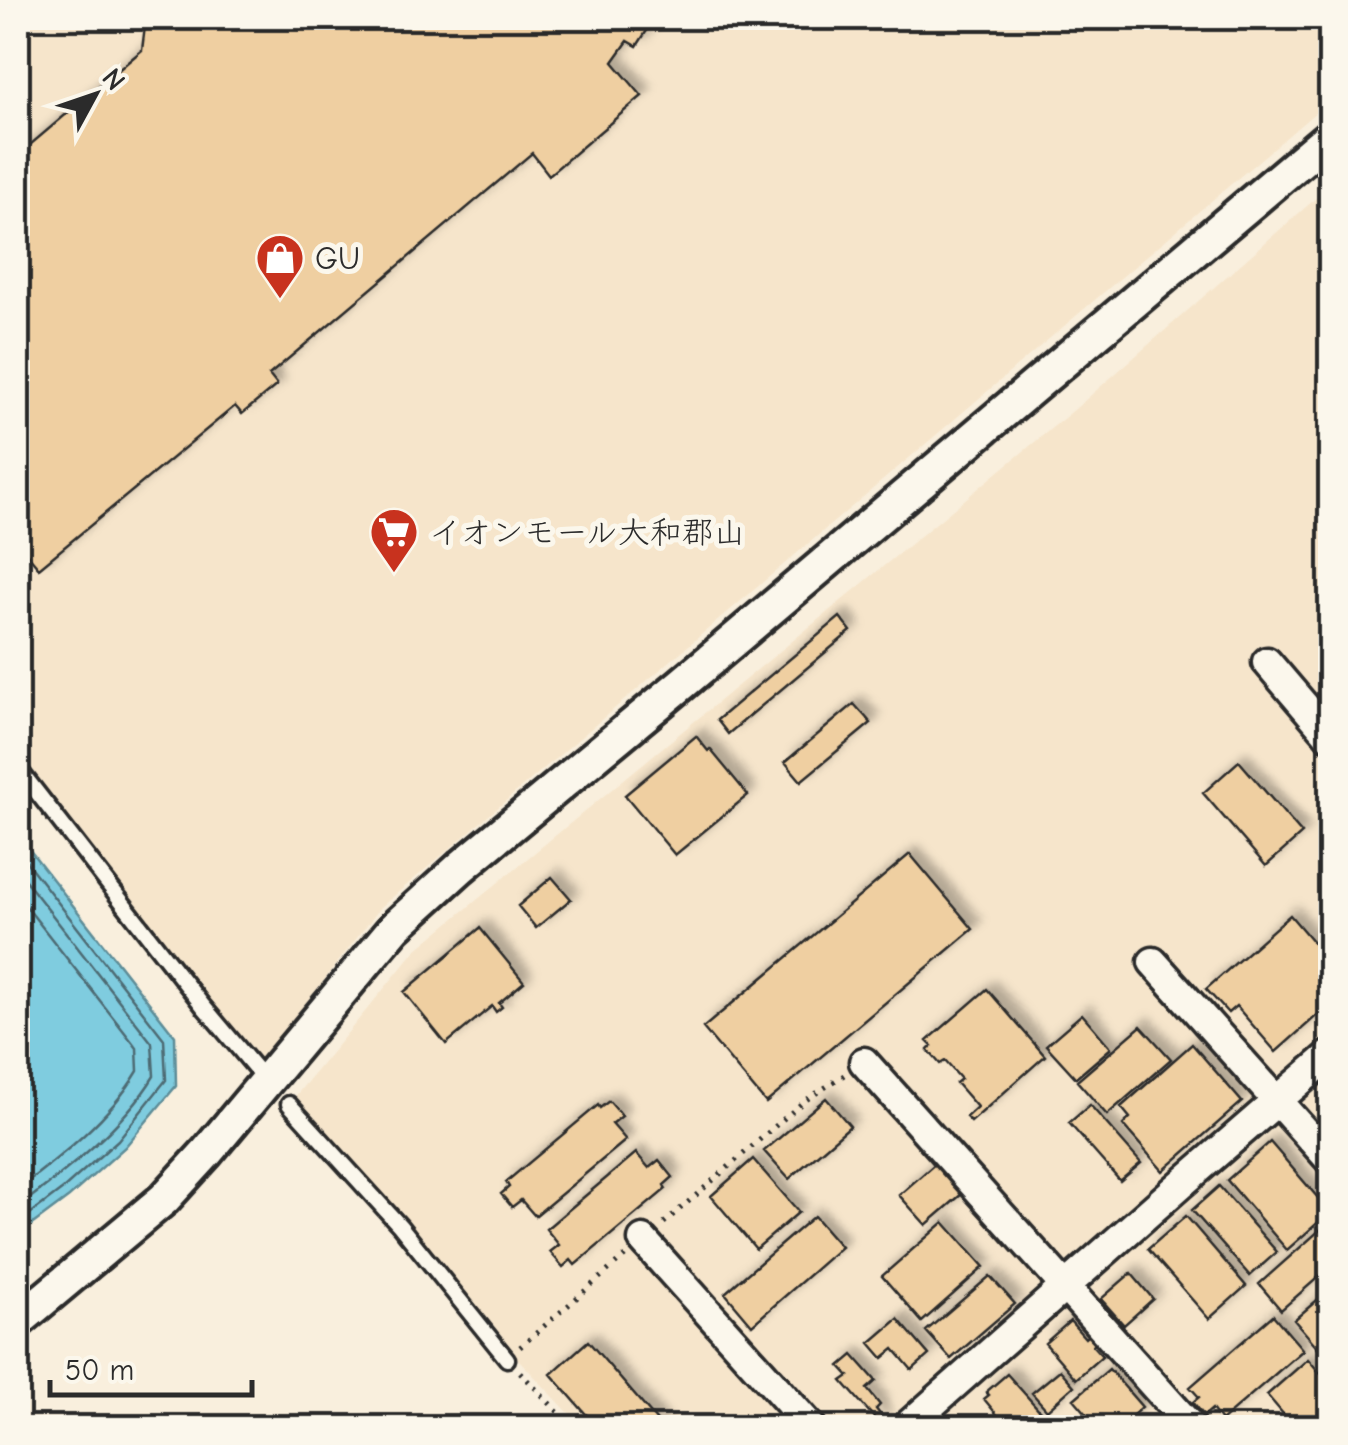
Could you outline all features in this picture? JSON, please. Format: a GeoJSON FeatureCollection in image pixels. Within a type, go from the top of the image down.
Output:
{"type":"FeatureCollection","features":[{"type":"Feature","properties":{"kind":"street"},"geometry":{"type":"LineString","coordinates":[[18,1321],[164,1199],[395,927],[461,867],[1330,136]]}},
{"type":"Feature","properties":{"kind":"street"},"geometry":{"type":"LineString","coordinates":[[1267,662],[1330,736]]}},
{"type":"Feature","properties":{"kind":"street"},"geometry":{"type":"LineString","coordinates":[[1153,962],[1330,1160]]}},
{"type":"Feature","properties":{"kind":"street"},"geometry":{"type":"LineString","coordinates":[[905,1428],[1330,1055]]}},
{"type":"Feature","properties":{"kind":"street"},"geometry":{"type":"LineString","coordinates":[[864,1062],[1192,1428]]}},
{"type":"Feature","properties":{"kind":"street"},"geometry":{"type":"LineString","coordinates":[[643,1240],[812,1428]]}},
{"type":"Feature","properties":{"kind":"lane"},"geometry":{"type":"LineString","coordinates":[[18,768],[256,1069]]}},
{"type":"Feature","properties":{"kind":"lane"},"geometry":{"type":"LineString","coordinates":[[289,1104],[400,1226],[507,1358]]}},
{"type":"Feature","properties":{"kind":"path"},"geometry":{"type":"LineString","coordinates":[[574,1428],[507,1358],[804,1102],[864,1062]]}},
{"type":"Feature","properties":{"kind":"shaded area","name":"イオンモール大和郡山"},"geometry":{"type":"Polygon","coordinates":[[[18,18],[1330,18],[1330,100],[381,907],[260,1062],[18,759],[18,18]]]}},
{"type":"Feature","properties":{"kind":"shaded area"},"geometry":{"type":"Polygon","coordinates":[[[1330,186],[1330,1427],[582,1427],[518,1359],[293,1099],[416,950],[1075,409],[1330,186]]]}},
{"type":"Feature","properties":{"kind":"water"},"geometry":{"type":"Polygon","coordinates":[[[18,835],[175,1036],[176,1086],[125,1147],[69,1197],[18,1235],[18,835]]]}},
{"type":"Feature","properties":{"kind":"building"},"geometry":{"type":"Polygon","coordinates":[[[146,18],[655,18],[637,46],[628,41],[613,62],[642,96],[549,175],[532,153],[269,375],[277,385],[242,414],[235,406],[39,568],[18,543],[18,155],[142,50],[146,18]]]}},
{"type":"Feature","properties":{"kind":"building"},"geometry":{"type":"Polygon","coordinates":[[[840,617],[851,631],[728,734],[717,720],[840,617]]]}},
{"type":"Feature","properties":{"kind":"building"},"geometry":{"type":"Polygon","coordinates":[[[854,704],[871,723],[801,781],[785,762],[854,704]]]}},
{"type":"Feature","properties":{"kind":"building"},"geometry":{"type":"Polygon","coordinates":[[[696,736],[748,795],[675,855],[625,795],[696,736]]]}},
{"type":"Feature","properties":{"kind":"building"},"geometry":{"type":"Polygon","coordinates":[[[1239,761],[1302,834],[1266,866],[1203,793],[1239,761]]]}},
{"type":"Feature","properties":{"kind":"building"},"geometry":{"type":"Polygon","coordinates":[[[910,854],[973,929],[766,1103],[703,1028],[910,854]]]}},
{"type":"Feature","properties":{"kind":"building"},"geometry":{"type":"Polygon","coordinates":[[[552,877],[571,899],[536,928],[518,906],[552,877]]]}},
{"type":"Feature","properties":{"kind":"building"},"geometry":{"type":"Polygon","coordinates":[[[1290,915],[1330,962],[1330,1004],[1276,1052],[1236,1006],[1228,1013],[1206,989],[1290,915]]]}},
{"type":"Feature","properties":{"kind":"building"},"geometry":{"type":"Polygon","coordinates":[[[480,928],[524,982],[499,1003],[502,1007],[496,1012],[492,1006],[446,1044],[404,992],[480,928]]]}},
{"type":"Feature","properties":{"kind":"building"},"geometry":{"type":"Polygon","coordinates":[[[987,989],[1045,1056],[971,1122],[966,1117],[977,1107],[956,1083],[961,1079],[928,1050],[932,1046],[927,1041],[987,989]]]}},
{"type":"Feature","properties":{"kind":"building"},"geometry":{"type":"Polygon","coordinates":[[[1082,1014],[1111,1048],[1076,1078],[1046,1045],[1082,1014]]]}},
{"type":"Feature","properties":{"kind":"building"},"geometry":{"type":"Polygon","coordinates":[[[1141,1026],[1171,1059],[1107,1115],[1077,1081],[1141,1026]]]}},
{"type":"Feature","properties":{"kind":"building"},"geometry":{"type":"Polygon","coordinates":[[[1192,1044],[1242,1102],[1163,1171],[1123,1125],[1130,1118],[1121,1107],[1192,1044]]]}},
{"type":"Feature","properties":{"kind":"building"},"geometry":{"type":"Polygon","coordinates":[[[826,1098],[850,1126],[789,1179],[764,1151],[826,1098]]]}},
{"type":"Feature","properties":{"kind":"building"},"geometry":{"type":"Polygon","coordinates":[[[609,1101],[622,1116],[612,1124],[626,1140],[535,1216],[521,1200],[512,1207],[501,1194],[509,1187],[506,1182],[598,1105],[600,1108],[609,1101]]]}},
{"type":"Feature","properties":{"kind":"building"},"geometry":{"type":"Polygon","coordinates":[[[1090,1105],[1141,1163],[1120,1181],[1069,1123],[1090,1105]]]}},
{"type":"Feature","properties":{"kind":"building"},"geometry":{"type":"Polygon","coordinates":[[[1270,1142],[1330,1212],[1287,1250],[1227,1180],[1270,1142]]]}},
{"type":"Feature","properties":{"kind":"building"},"geometry":{"type":"Polygon","coordinates":[[[636,1153],[649,1168],[659,1160],[673,1177],[664,1185],[666,1189],[575,1265],[571,1260],[563,1267],[550,1252],[559,1245],[546,1229],[636,1153]]]}},
{"type":"Feature","properties":{"kind":"building"},"geometry":{"type":"Polygon","coordinates":[[[753,1159],[799,1212],[756,1249],[711,1196],[753,1159]]]}},
{"type":"Feature","properties":{"kind":"building"},"geometry":{"type":"Polygon","coordinates":[[[937,1162],[963,1193],[926,1225],[899,1195],[937,1162]]]}},
{"type":"Feature","properties":{"kind":"building"},"geometry":{"type":"Polygon","coordinates":[[[1219,1186],[1277,1252],[1250,1276],[1192,1210],[1219,1186]]]}},
{"type":"Feature","properties":{"kind":"building"},"geometry":{"type":"Polygon","coordinates":[[[814,1216],[841,1247],[752,1325],[725,1293],[814,1216]]]}},
{"type":"Feature","properties":{"kind":"building"},"geometry":{"type":"Polygon","coordinates":[[[1186,1216],[1246,1286],[1209,1319],[1148,1249],[1186,1216]]]}},
{"type":"Feature","properties":{"kind":"building"},"geometry":{"type":"Polygon","coordinates":[[[1330,1221],[1330,1267],[1281,1310],[1259,1284],[1330,1221]]]}},
{"type":"Feature","properties":{"kind":"building"},"geometry":{"type":"Polygon","coordinates":[[[944,1222],[984,1267],[922,1322],[882,1276],[944,1222]]]}},
{"type":"Feature","properties":{"kind":"building"},"geometry":{"type":"Polygon","coordinates":[[[1131,1273],[1153,1299],[1124,1325],[1101,1299],[1131,1273]]]}},
{"type":"Feature","properties":{"kind":"building"},"geometry":{"type":"Polygon","coordinates":[[[990,1276],[1015,1304],[951,1359],[926,1331],[990,1276]]]}},
{"type":"Feature","properties":{"kind":"building"},"geometry":{"type":"Polygon","coordinates":[[[1330,1289],[1330,1341],[1320,1350],[1294,1320],[1330,1289]]]}},
{"type":"Feature","properties":{"kind":"building"},"geometry":{"type":"Polygon","coordinates":[[[1273,1315],[1303,1350],[1221,1421],[1212,1409],[1204,1416],[1193,1402],[1199,1397],[1190,1387],[1273,1315]]]}},
{"type":"Feature","properties":{"kind":"building"},"geometry":{"type":"Polygon","coordinates":[[[898,1319],[929,1355],[912,1370],[894,1349],[883,1358],[870,1343],[898,1319]]]}},
{"type":"Feature","properties":{"kind":"building"},"geometry":{"type":"Polygon","coordinates":[[[1070,1321],[1085,1338],[1088,1335],[1096,1343],[1093,1346],[1102,1356],[1076,1379],[1045,1343],[1070,1321]]]}},
{"type":"Feature","properties":{"kind":"building"},"geometry":{"type":"Polygon","coordinates":[[[588,1341],[663,1428],[598,1428],[551,1374],[588,1341]]]}},
{"type":"Feature","properties":{"kind":"building"},"geometry":{"type":"Polygon","coordinates":[[[853,1355],[876,1381],[867,1389],[880,1405],[876,1409],[883,1418],[878,1422],[842,1381],[849,1376],[840,1366],[853,1355]]]}},
{"type":"Feature","properties":{"kind":"building"},"geometry":{"type":"Polygon","coordinates":[[[1308,1359],[1330,1385],[1330,1428],[1295,1428],[1267,1395],[1308,1359]]]}},
{"type":"Feature","properties":{"kind":"building"},"geometry":{"type":"Polygon","coordinates":[[[1109,1369],[1142,1407],[1119,1428],[1099,1428],[1074,1399],[1109,1369]]]}},
{"type":"Feature","properties":{"kind":"building"},"geometry":{"type":"Polygon","coordinates":[[[1060,1370],[1074,1386],[1047,1410],[1032,1393],[1060,1370]]]}},
{"type":"Feature","properties":{"kind":"building"},"geometry":{"type":"Polygon","coordinates":[[[1007,1374],[1040,1411],[1020,1428],[1008,1428],[984,1399],[989,1395],[986,1392],[1007,1374]]]}},
{"type":"Feature","properties":{"kind":"place","name":"GU"},"geometry":{"type":"Point","coordinates":[280,300]}},
{"type":"Feature","properties":{"kind":"place","name":"イオンモール大和郡山"},"geometry":{"type":"Point","coordinates":[394,574]}}]}
